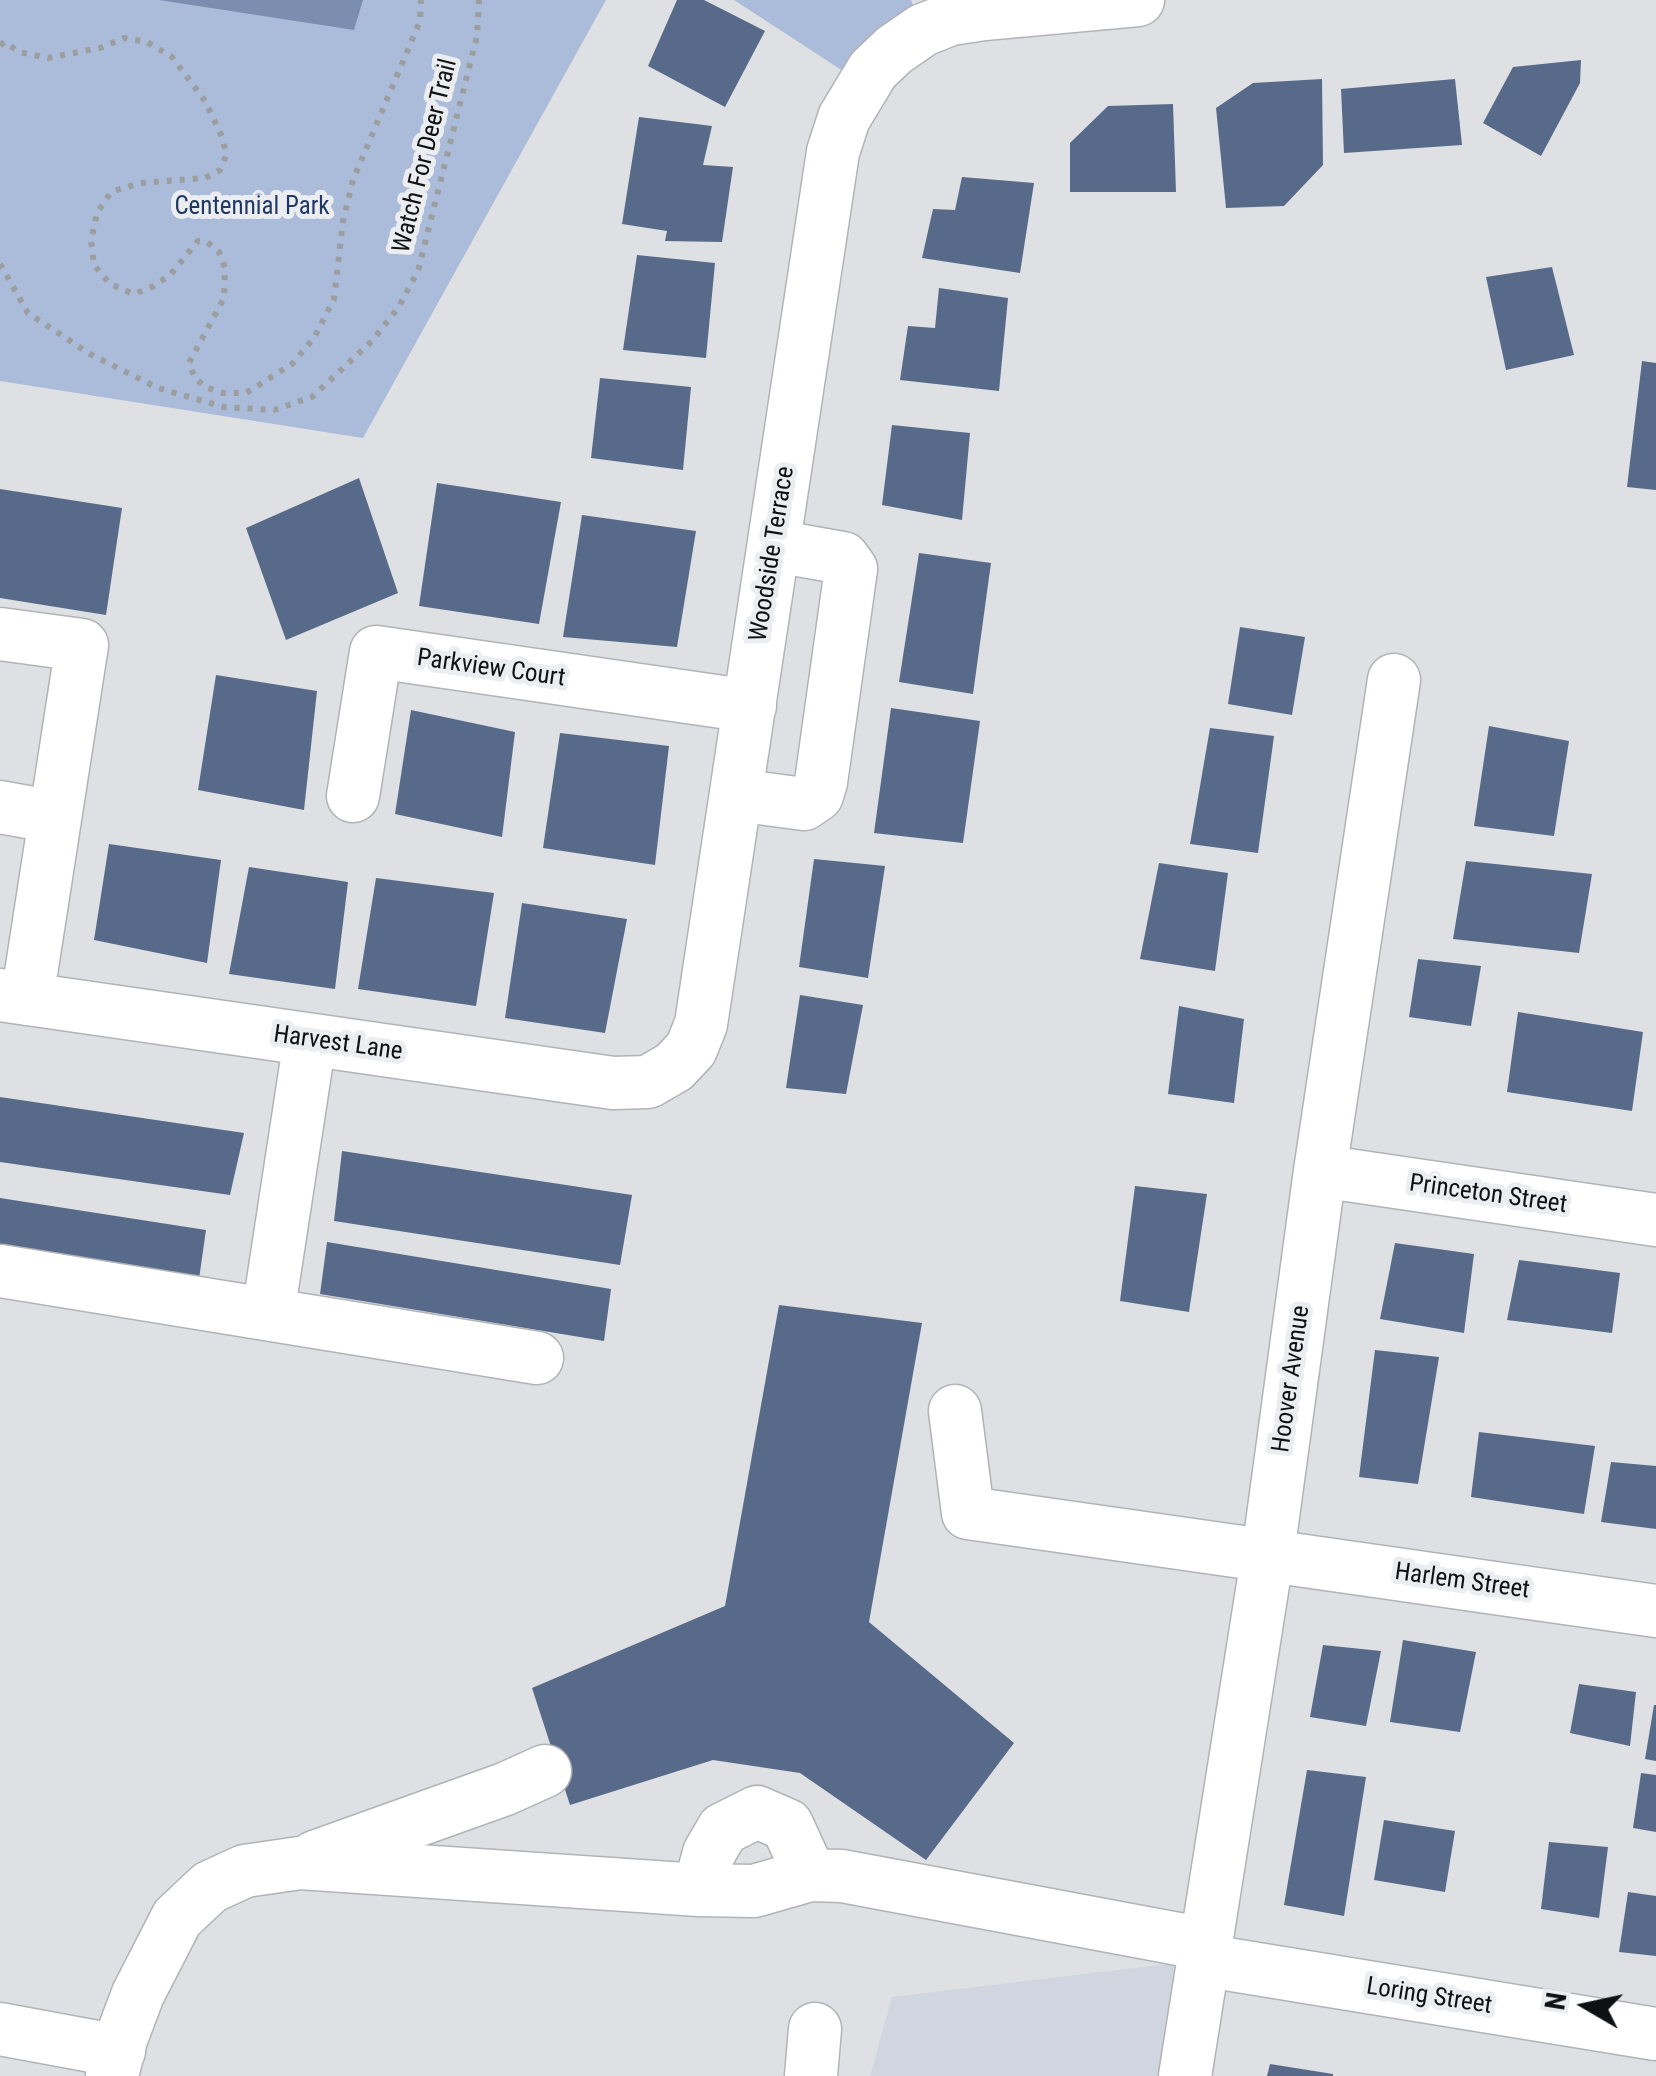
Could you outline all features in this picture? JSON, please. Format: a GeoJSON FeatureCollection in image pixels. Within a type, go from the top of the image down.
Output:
{"type":"FeatureCollection","features":[{"type":"Feature","properties":{"kind":"street","name":"Woodside Terrace"},"geometry":{"type":"LineString","coordinates":[[674,1067],[691,1049],[701,1024],[833,152],[844,118],[873,70],[924,30],[951,20],[1138,0]]}},
{"type":"Feature","properties":{"kind":"street"},"geometry":{"type":"LineString","coordinates":[[736,795],[804,804],[814,800],[820,790],[850,564],[820,552],[775,546]]}},
{"type":"Feature","properties":{"kind":"street"},"geometry":{"type":"LineString","coordinates":[[0,634],[82,645],[55,818],[14,997]]}},
{"type":"Feature","properties":{"kind":"street","name":"Parkview Court"},"geometry":{"type":"LineString","coordinates":[[353,796],[376,652],[752,696]]}},
{"type":"Feature","properties":{"kind":"street","name":"Hoover Avenue"},"geometry":{"type":"LineString","coordinates":[[1185,2076],[1268,1554],[1320,1171],[1394,680]]}},
{"type":"Feature","properties":{"kind":"street"},"geometry":{"type":"LineString","coordinates":[[752,696],[834,697]]}},
{"type":"Feature","properties":{"kind":"street"},"geometry":{"type":"LineString","coordinates":[[0,808],[55,818]]}},
{"type":"Feature","properties":{"kind":"street","name":"Harvest Lane"},"geometry":{"type":"LineString","coordinates":[[14,997],[613,1083],[648,1082],[674,1067]]}},
{"type":"Feature","properties":{"kind":"street"},"geometry":{"type":"LineString","coordinates":[[268,1314],[310,1040]]}},
{"type":"Feature","properties":{"kind":"street","name":"Princeton Street"},"geometry":{"type":"LineString","coordinates":[[1320,1171],[1656,1220]]}},
{"type":"Feature","properties":{"kind":"street"},"geometry":{"type":"LineString","coordinates":[[0,1271],[538,1358]]}},
{"type":"Feature","properties":{"kind":"street","name":"Harlem Street"},"geometry":{"type":"LineString","coordinates":[[955,1411],[968,1513],[1656,1611]]}},
{"type":"Feature","properties":{"kind":"street"},"geometry":{"type":"LineString","coordinates":[[0,2029],[115,2064],[138,1994],[164,1940],[192,1902],[210,1887],[244,1871],[300,1863],[545,1772]]}},
{"type":"Feature","properties":{"kind":"street"},"geometry":{"type":"LineString","coordinates":[[699,1890],[709,1853],[723,1829],[757,1812],[787,1824],[810,1875]]}},
{"type":"Feature","properties":{"kind":"street","name":"Loring Street"},"geometry":{"type":"LineString","coordinates":[[300,1863],[699,1890],[754,1890],[810,1875],[842,1876],[1204,1952],[1656,2034]]}},
{"type":"Feature","properties":{"kind":"path","name":"Watch For Deer Trail"},"geometry":{"type":"LineString","coordinates":[[0,45],[5,42],[19,52],[48,58],[100,48],[124,38],[147,42],[172,57],[205,102],[226,156],[220,170],[206,178],[140,183],[111,192],[98,213],[90,241],[94,265],[110,284],[134,294],[171,274],[198,241],[208,242],[219,252],[225,268],[224,298],[189,363],[194,378],[205,387],[223,394],[246,393],[292,364],[314,338],[334,300],[342,221],[353,180],[420,22],[421,0]]}},
{"type":"Feature","properties":{"kind":"path","name":"Watch For Deer Trail"},"geometry":{"type":"LineString","coordinates":[[0,264],[28,313],[90,354],[158,388],[224,406],[274,410],[312,397],[372,340],[398,308],[418,272],[478,36],[479,0]]}},
{"type":"Feature","properties":{"kind":"shaded area"},"geometry":{"type":"Polygon","coordinates":[[[159,0],[363,0],[354,30],[159,0]]]}},
{"type":"Feature","properties":{"kind":"shaded area"},"geometry":{"type":"Polygon","coordinates":[[[1202,1960],[1185,2076],[870,2076],[892,1997],[1202,1960]]]}},
{"type":"Feature","properties":{"kind":"green space","name":"Centennial Park"},"geometry":{"type":"Polygon","coordinates":[[[0,0],[606,0],[363,438],[0,381],[0,0]]]}},
{"type":"Feature","properties":{"kind":"green space"},"geometry":{"type":"Polygon","coordinates":[[[734,0],[911,0],[923,30],[863,84],[734,0]]]}},
{"type":"Feature","properties":{"kind":"building"},"geometry":{"type":"Polygon","coordinates":[[[677,0],[704,0],[765,31],[725,107],[648,66],[677,0]]]}},
{"type":"Feature","properties":{"kind":"building"},"geometry":{"type":"Polygon","coordinates":[[[1581,60],[1580,83],[1541,156],[1483,123],[1513,67],[1581,60]]]}},
{"type":"Feature","properties":{"kind":"building"},"geometry":{"type":"Polygon","coordinates":[[[1322,79],[1323,165],[1284,206],[1226,208],[1216,108],[1253,83],[1322,79]]]}},
{"type":"Feature","properties":{"kind":"building"},"geometry":{"type":"Polygon","coordinates":[[[1455,79],[1462,145],[1344,153],[1341,89],[1455,79]]]}},
{"type":"Feature","properties":{"kind":"building"},"geometry":{"type":"Polygon","coordinates":[[[1173,104],[1176,192],[1070,192],[1070,143],[1108,106],[1173,104]]]}},
{"type":"Feature","properties":{"kind":"building"},"geometry":{"type":"Polygon","coordinates":[[[639,117],[712,126],[703,165],[733,167],[722,242],[665,241],[667,231],[622,224],[639,117]]]}},
{"type":"Feature","properties":{"kind":"building"},"geometry":{"type":"Polygon","coordinates":[[[962,177],[1034,183],[1020,273],[922,258],[933,209],[955,210],[962,177]]]}},
{"type":"Feature","properties":{"kind":"building"},"geometry":{"type":"Polygon","coordinates":[[[637,255],[715,263],[706,358],[623,350],[637,255]]]}},
{"type":"Feature","properties":{"kind":"building"},"geometry":{"type":"Polygon","coordinates":[[[1552,267],[1574,355],[1506,370],[1486,277],[1552,267]]]}},
{"type":"Feature","properties":{"kind":"building"},"geometry":{"type":"Polygon","coordinates":[[[939,288],[1008,298],[999,391],[900,380],[908,326],[935,328],[939,288]]]}},
{"type":"Feature","properties":{"kind":"building"},"geometry":{"type":"Polygon","coordinates":[[[1642,361],[1656,363],[1656,490],[1627,487],[1642,361]]]}},
{"type":"Feature","properties":{"kind":"building"},"geometry":{"type":"Polygon","coordinates":[[[600,378],[691,387],[683,470],[591,458],[600,378]]]}},
{"type":"Feature","properties":{"kind":"building"},"geometry":{"type":"Polygon","coordinates":[[[892,425],[970,433],[962,520],[882,505],[892,425]]]}},
{"type":"Feature","properties":{"kind":"building"},"geometry":{"type":"Polygon","coordinates":[[[359,478],[398,593],[286,640],[246,528],[359,478]]]}},
{"type":"Feature","properties":{"kind":"building"},"geometry":{"type":"Polygon","coordinates":[[[437,483],[561,502],[539,624],[419,606],[437,483]]]}},
{"type":"Feature","properties":{"kind":"building"},"geometry":{"type":"Polygon","coordinates":[[[0,489],[122,508],[106,615],[0,598],[0,489]]]}},
{"type":"Feature","properties":{"kind":"building"},"geometry":{"type":"Polygon","coordinates":[[[582,515],[696,531],[677,647],[563,637],[582,515]]]}},
{"type":"Feature","properties":{"kind":"building"},"geometry":{"type":"Polygon","coordinates":[[[919,553],[991,563],[973,694],[899,682],[919,553]]]}},
{"type":"Feature","properties":{"kind":"building"},"geometry":{"type":"Polygon","coordinates":[[[1240,627],[1305,637],[1292,715],[1228,704],[1240,627]]]}},
{"type":"Feature","properties":{"kind":"building"},"geometry":{"type":"Polygon","coordinates":[[[216,675],[317,691],[304,810],[198,790],[216,675]]]}},
{"type":"Feature","properties":{"kind":"building"},"geometry":{"type":"Polygon","coordinates":[[[891,708],[980,721],[963,843],[874,833],[891,708]]]}},
{"type":"Feature","properties":{"kind":"building"},"geometry":{"type":"Polygon","coordinates":[[[411,710],[515,732],[502,837],[395,814],[411,710]]]}},
{"type":"Feature","properties":{"kind":"building"},"geometry":{"type":"Polygon","coordinates":[[[1489,726],[1569,741],[1554,836],[1474,826],[1489,726]]]}},
{"type":"Feature","properties":{"kind":"building"},"geometry":{"type":"Polygon","coordinates":[[[1210,728],[1274,736],[1258,853],[1190,844],[1210,728]]]}},
{"type":"Feature","properties":{"kind":"building"},"geometry":{"type":"Polygon","coordinates":[[[560,733],[669,746],[655,865],[543,848],[560,733]]]}},
{"type":"Feature","properties":{"kind":"building"},"geometry":{"type":"Polygon","coordinates":[[[109,844],[221,860],[207,963],[94,940],[109,844]]]}},
{"type":"Feature","properties":{"kind":"building"},"geometry":{"type":"Polygon","coordinates":[[[814,859],[885,866],[868,978],[799,967],[814,859]]]}},
{"type":"Feature","properties":{"kind":"building"},"geometry":{"type":"Polygon","coordinates":[[[1466,861],[1592,874],[1579,953],[1453,939],[1466,861]]]}},
{"type":"Feature","properties":{"kind":"building"},"geometry":{"type":"Polygon","coordinates":[[[1159,863],[1228,873],[1215,971],[1140,959],[1159,863]]]}},
{"type":"Feature","properties":{"kind":"building"},"geometry":{"type":"Polygon","coordinates":[[[249,867],[348,882],[335,989],[229,974],[249,867]]]}},
{"type":"Feature","properties":{"kind":"building"},"geometry":{"type":"Polygon","coordinates":[[[376,878],[494,893],[476,1006],[358,989],[376,878]]]}},
{"type":"Feature","properties":{"kind":"building"},"geometry":{"type":"Polygon","coordinates":[[[522,903],[627,919],[605,1033],[505,1018],[522,903]]]}},
{"type":"Feature","properties":{"kind":"building"},"geometry":{"type":"Polygon","coordinates":[[[1418,959],[1481,966],[1471,1026],[1409,1017],[1418,959]]]}},
{"type":"Feature","properties":{"kind":"building"},"geometry":{"type":"Polygon","coordinates":[[[800,995],[863,1005],[846,1094],[786,1088],[800,995]]]}},
{"type":"Feature","properties":{"kind":"building"},"geometry":{"type":"Polygon","coordinates":[[[1179,1006],[1244,1019],[1234,1103],[1168,1094],[1179,1006]]]}},
{"type":"Feature","properties":{"kind":"building"},"geometry":{"type":"Polygon","coordinates":[[[1518,1012],[1643,1032],[1632,1111],[1507,1092],[1518,1012]]]}},
{"type":"Feature","properties":{"kind":"building"},"geometry":{"type":"Polygon","coordinates":[[[0,1097],[244,1133],[230,1195],[0,1162],[0,1097]]]}},
{"type":"Feature","properties":{"kind":"building"},"geometry":{"type":"Polygon","coordinates":[[[342,1151],[632,1195],[620,1265],[334,1221],[342,1151]]]}},
{"type":"Feature","properties":{"kind":"building"},"geometry":{"type":"Polygon","coordinates":[[[1135,1186],[1207,1194],[1189,1312],[1120,1301],[1135,1186]]]}},
{"type":"Feature","properties":{"kind":"building"},"geometry":{"type":"Polygon","coordinates":[[[0,1198],[206,1230],[199,1279],[0,1248],[0,1198]]]}},
{"type":"Feature","properties":{"kind":"building"},"geometry":{"type":"Polygon","coordinates":[[[327,1242],[611,1289],[604,1341],[320,1294],[327,1242]]]}},
{"type":"Feature","properties":{"kind":"building"},"geometry":{"type":"Polygon","coordinates":[[[1395,1243],[1474,1254],[1464,1333],[1380,1319],[1395,1243]]]}},
{"type":"Feature","properties":{"kind":"building"},"geometry":{"type":"Polygon","coordinates":[[[1519,1260],[1620,1273],[1612,1333],[1507,1320],[1519,1260]]]}},
{"type":"Feature","properties":{"kind":"building"},"geometry":{"type":"Polygon","coordinates":[[[779,1305],[922,1323],[869,1622],[1014,1743],[926,1860],[800,1773],[713,1760],[570,1805],[532,1688],[725,1606],[779,1305]]]}},
{"type":"Feature","properties":{"kind":"building"},"geometry":{"type":"Polygon","coordinates":[[[1375,1350],[1439,1357],[1418,1484],[1359,1477],[1375,1350]]]}},
{"type":"Feature","properties":{"kind":"building"},"geometry":{"type":"Polygon","coordinates":[[[1479,1432],[1595,1446],[1584,1514],[1471,1497],[1479,1432]]]}},
{"type":"Feature","properties":{"kind":"building"},"geometry":{"type":"Polygon","coordinates":[[[1611,1462],[1656,1466],[1656,1529],[1601,1522],[1611,1462]]]}},
{"type":"Feature","properties":{"kind":"building"},"geometry":{"type":"Polygon","coordinates":[[[1403,1640],[1476,1652],[1460,1732],[1390,1722],[1403,1640]]]}},
{"type":"Feature","properties":{"kind":"building"},"geometry":{"type":"Polygon","coordinates":[[[1323,1645],[1381,1651],[1366,1726],[1310,1717],[1323,1645]]]}},
{"type":"Feature","properties":{"kind":"building"},"geometry":{"type":"Polygon","coordinates":[[[1579,1684],[1636,1692],[1630,1746],[1570,1733],[1579,1684]]]}},
{"type":"Feature","properties":{"kind":"building"},"geometry":{"type":"Polygon","coordinates":[[[1656,1705],[1656,1761],[1645,1759],[1656,1705]]]}},
{"type":"Feature","properties":{"kind":"building"},"geometry":{"type":"Polygon","coordinates":[[[1307,1770],[1366,1777],[1344,1916],[1284,1905],[1307,1770]]]}},
{"type":"Feature","properties":{"kind":"building"},"geometry":{"type":"Polygon","coordinates":[[[1641,1773],[1656,1775],[1656,1832],[1633,1828],[1641,1773]]]}},
{"type":"Feature","properties":{"kind":"building"},"geometry":{"type":"Polygon","coordinates":[[[1384,1820],[1455,1831],[1445,1892],[1374,1880],[1384,1820]]]}},
{"type":"Feature","properties":{"kind":"building"},"geometry":{"type":"Polygon","coordinates":[[[1549,1842],[1608,1847],[1599,1918],[1541,1909],[1549,1842]]]}},
{"type":"Feature","properties":{"kind":"building"},"geometry":{"type":"Polygon","coordinates":[[[1628,1892],[1656,1896],[1656,1956],[1619,1952],[1628,1892]]]}},
{"type":"Feature","properties":{"kind":"building"},"geometry":{"type":"Polygon","coordinates":[[[1270,2064],[1333,2074],[1333,2076],[1267,2076],[1270,2064]]]}}]}
